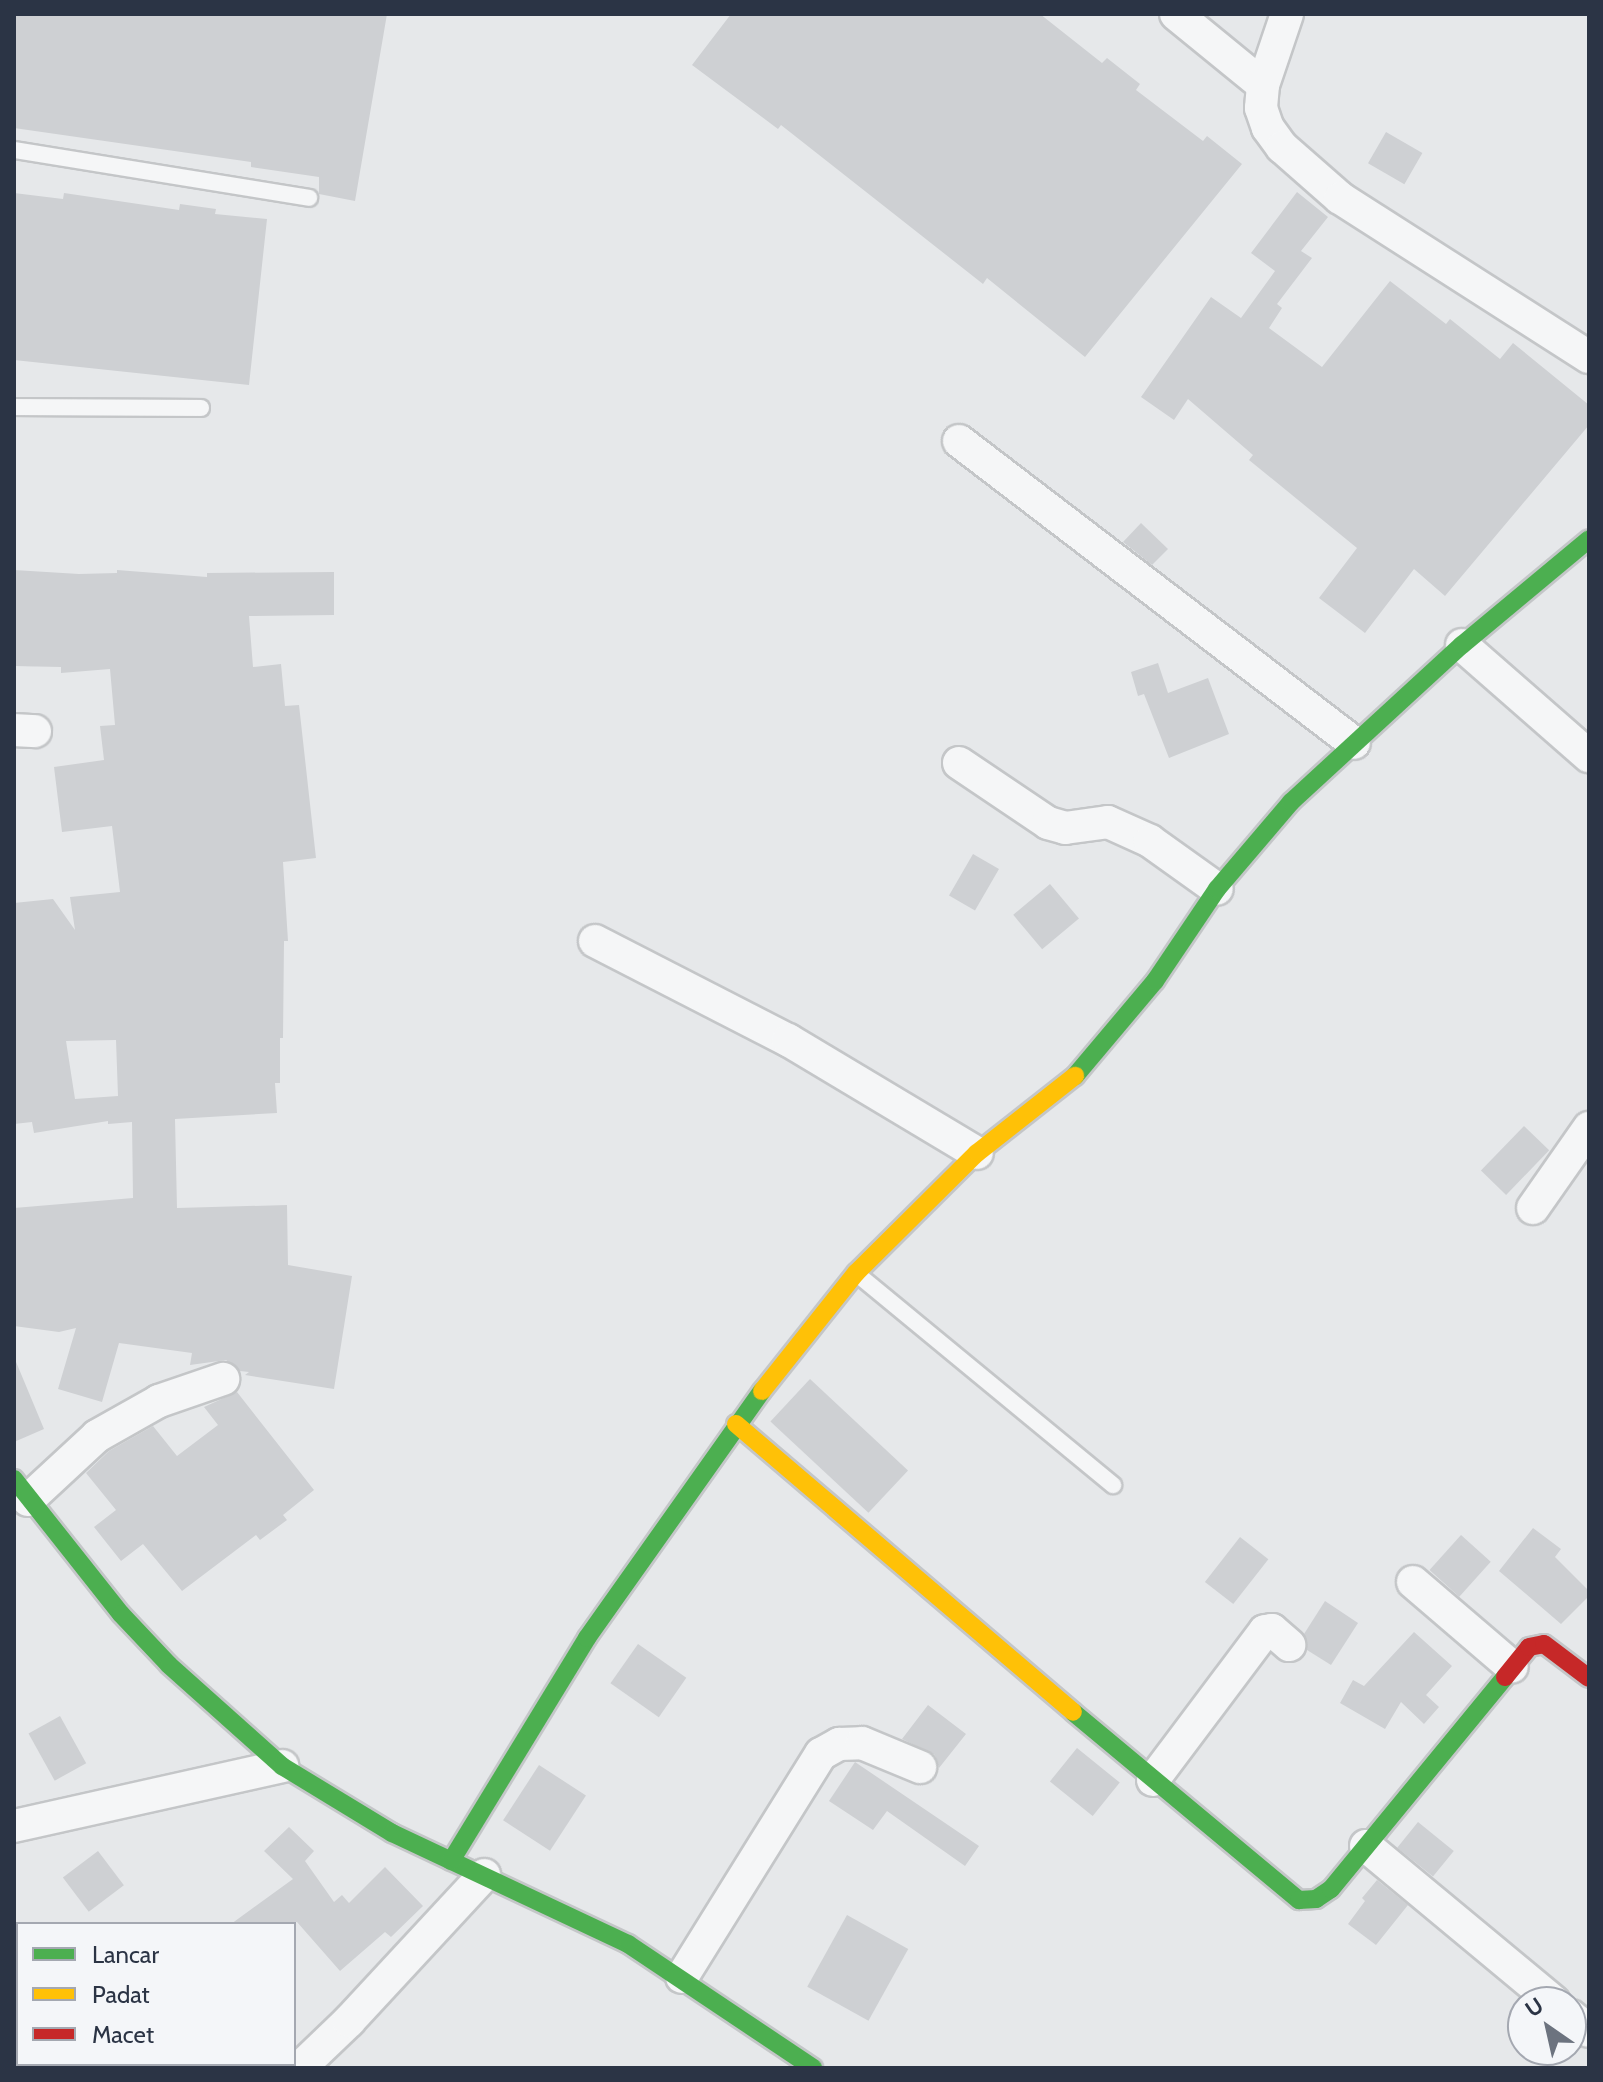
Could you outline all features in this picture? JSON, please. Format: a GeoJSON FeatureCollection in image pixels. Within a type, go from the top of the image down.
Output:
{"type":"FeatureCollection","features":[{"type":"Feature","properties":{"kind":"street"},"geometry":{"type":"LineString","coordinates":[[1176,14],[1263,85]]}},
{"type":"Feature","properties":{"kind":"street"},"geometry":{"type":"LineString","coordinates":[[1287,14],[1263,85],[1261,108],[1268,128],[1282,147],[1340,198],[1589,357]]}},
{"type":"Feature","properties":{"kind":"street"},"geometry":{"type":"LineString","coordinates":[[959,441],[1354,743]]}},
{"type":"Feature","properties":{"kind":"street"},"geometry":{"type":"LineString","coordinates":[[451,1861],[587,1638],[736,1424],[856,1273],[977,1153],[1086,1067],[1155,981],[1217,889],[1291,802],[1462,645],[1589,539]]}},
{"type":"Feature","properties":{"kind":"street"},"geometry":{"type":"LineString","coordinates":[[1462,645],[1589,756]]}},
{"type":"Feature","properties":{"kind":"street"},"geometry":{"type":"LineString","coordinates":[[959,763],[1048,823],[1065,828],[1108,822],[1150,841],[1217,889]]}},
{"type":"Feature","properties":{"kind":"street"},"geometry":{"type":"LineString","coordinates":[[595,941],[788,1040],[977,1153]]}},
{"type":"Feature","properties":{"kind":"street"},"geometry":{"type":"LineString","coordinates":[[1533,1208],[1589,1128]]}},
{"type":"Feature","properties":{"kind":"street"},"geometry":{"type":"LineString","coordinates":[[223,1379],[159,1401],[97,1436],[21,1490],[78,1565],[169,1665],[282,1766],[392,1833],[615,1937],[682,1977],[813,2068]]}},
{"type":"Feature","properties":{"kind":"street"},"geometry":{"type":"LineString","coordinates":[[736,1424],[1153,1780],[1299,1900],[1316,1899],[1331,1889],[1529,1647],[1539,1643],[1589,1678]]}},
{"type":"Feature","properties":{"kind":"street"},"geometry":{"type":"LineString","coordinates":[[1413,1582],[1512,1667]]}},
{"type":"Feature","properties":{"kind":"street"},"geometry":{"type":"LineString","coordinates":[[1153,1780],[1265,1631],[1271,1630],[1289,1645]]}},
{"type":"Feature","properties":{"kind":"street"},"geometry":{"type":"LineString","coordinates":[[682,1977],[821,1754],[839,1744],[862,1743],[920,1767]]}},
{"type":"Feature","properties":{"kind":"street"},"geometry":{"type":"LineString","coordinates":[[14,1826],[282,1766]]}},
{"type":"Feature","properties":{"kind":"street"},"geometry":{"type":"LineString","coordinates":[[1366,1846],[1535,1986]]}},
{"type":"Feature","properties":{"kind":"street"},"geometry":{"type":"LineString","coordinates":[[300,2068],[349,2021],[484,1875]]}},
{"type":"Feature","properties":{"kind":"lane"},"geometry":{"type":"LineString","coordinates":[[14,150],[309,198]]}},
{"type":"Feature","properties":{"kind":"lane"},"geometry":{"type":"LineString","coordinates":[[14,407],[201,408]]}},
{"type":"Feature","properties":{"kind":"lane"},"geometry":{"type":"LineString","coordinates":[[856,1273],[1113,1485]]}},
{"type":"Feature","properties":{"kind":"building"},"geometry":{"type":"Polygon","coordinates":[[[14,14],[387,14],[355,201],[319,194],[319,177],[251,167],[251,162],[14,128],[14,14]]]}},
{"type":"Feature","properties":{"kind":"building"},"geometry":{"type":"Polygon","coordinates":[[[731,14],[1040,14],[1102,63],[1107,58],[1140,84],[1136,90],[1203,141],[1207,136],[1242,164],[1085,357],[987,278],[983,284],[781,125],[778,129],[692,65],[731,14]]]}},
{"type":"Feature","properties":{"kind":"building"},"geometry":{"type":"Polygon","coordinates":[[[1386,132],[1422,153],[1404,184],[1368,163],[1386,132]]]}},
{"type":"Feature","properties":{"kind":"building"},"geometry":{"type":"Polygon","coordinates":[[[1297,192],[1328,217],[1301,251],[1312,258],[1277,304],[1282,308],[1269,328],[1322,367],[1390,281],[1446,324],[1450,319],[1500,359],[1513,343],[1589,405],[1589,425],[1445,596],[1414,569],[1365,633],[1319,598],[1357,548],[1249,460],[1253,455],[1188,399],[1174,420],[1141,397],[1211,297],[1241,318],[1275,271],[1251,253],[1297,192]]]}},
{"type":"Feature","properties":{"kind":"building"},"geometry":{"type":"Polygon","coordinates":[[[14,193],[63,199],[64,193],[179,210],[180,204],[216,209],[215,214],[267,219],[249,385],[14,360],[14,193]]]}},
{"type":"Feature","properties":{"kind":"building"},"geometry":{"type":"Polygon","coordinates":[[[1141,523],[1168,549],[1152,565],[1123,542],[1141,523]]]}},
{"type":"Feature","properties":{"kind":"building"},"geometry":{"type":"Polygon","coordinates":[[[14,570],[79,574],[117,573],[117,570],[207,577],[207,573],[334,572],[334,615],[249,616],[253,667],[281,664],[285,706],[299,705],[316,858],[283,862],[288,941],[284,941],[283,1038],[280,1038],[280,1083],[275,1083],[277,1113],[175,1119],[177,1208],[287,1205],[288,1265],[352,1276],[334,1389],[245,1375],[249,1372],[240,1371],[226,1360],[190,1365],[192,1353],[119,1343],[102,1402],[58,1389],[76,1328],[59,1332],[14,1326],[14,1208],[133,1198],[132,1122],[108,1124],[108,1121],[34,1133],[32,1122],[14,1124],[14,903],[53,899],[75,930],[70,897],[120,892],[112,826],[62,832],[54,767],[104,760],[100,726],[115,725],[110,669],[61,673],[61,667],[14,666],[14,570]],[[116,1040],[66,1041],[75,1099],[118,1096],[116,1040]]]}},
{"type":"Feature","properties":{"kind":"building"},"geometry":{"type":"Polygon","coordinates":[[[1158,663],[1168,693],[1208,678],[1229,734],[1169,758],[1144,694],[1138,696],[1131,672],[1158,663]]]}},
{"type":"Feature","properties":{"kind":"building"},"geometry":{"type":"Polygon","coordinates":[[[973,854],[999,869],[975,911],[949,896],[973,854]]]}},
{"type":"Feature","properties":{"kind":"building"},"geometry":{"type":"Polygon","coordinates":[[[1050,884],[1079,918],[1042,949],[1013,915],[1050,884]]]}},
{"type":"Feature","properties":{"kind":"building"},"geometry":{"type":"Polygon","coordinates":[[[1524,1126],[1549,1150],[1506,1195],[1481,1171],[1524,1126]]]}},
{"type":"Feature","properties":{"kind":"building"},"geometry":{"type":"Polygon","coordinates":[[[14,1357],[44,1429],[14,1442],[14,1357]]]}},
{"type":"Feature","properties":{"kind":"building"},"geometry":{"type":"Polygon","coordinates":[[[810,1379],[908,1470],[868,1513],[770,1421],[810,1379]]]}},
{"type":"Feature","properties":{"kind":"building"},"geometry":{"type":"Polygon","coordinates":[[[237,1392],[314,1490],[283,1515],[287,1520],[260,1540],[256,1535],[182,1591],[143,1544],[121,1561],[94,1527],[116,1510],[86,1473],[109,1451],[153,1426],[177,1456],[218,1425],[204,1407],[237,1392]]]}},
{"type":"Feature","properties":{"kind":"building"},"geometry":{"type":"Polygon","coordinates":[[[1533,1528],[1561,1549],[1555,1557],[1589,1591],[1589,1596],[1561,1624],[1499,1571],[1533,1528]]]}},
{"type":"Feature","properties":{"kind":"building"},"geometry":{"type":"Polygon","coordinates":[[[1461,1535],[1491,1562],[1459,1597],[1430,1570],[1461,1535]]]}},
{"type":"Feature","properties":{"kind":"building"},"geometry":{"type":"Polygon","coordinates":[[[1240,1537],[1268,1559],[1233,1604],[1205,1582],[1240,1537]]]}},
{"type":"Feature","properties":{"kind":"building"},"geometry":{"type":"Polygon","coordinates":[[[1325,1601],[1358,1623],[1331,1665],[1307,1650],[1304,1634],[1325,1601]]]}},
{"type":"Feature","properties":{"kind":"building"},"geometry":{"type":"Polygon","coordinates":[[[1414,1632],[1452,1666],[1426,1695],[1439,1707],[1424,1724],[1401,1702],[1385,1729],[1340,1703],[1353,1680],[1364,1686],[1414,1632]]]}},
{"type":"Feature","properties":{"kind":"building"},"geometry":{"type":"Polygon","coordinates":[[[638,1644],[686,1678],[659,1717],[610,1683],[638,1644]]]}},
{"type":"Feature","properties":{"kind":"building"},"geometry":{"type":"Polygon","coordinates":[[[928,1705],[966,1734],[939,1768],[935,1755],[902,1739],[928,1705]]]}},
{"type":"Feature","properties":{"kind":"building"},"geometry":{"type":"Polygon","coordinates":[[[60,1716],[86,1763],[55,1781],[29,1733],[60,1716]]]}},
{"type":"Feature","properties":{"kind":"building"},"geometry":{"type":"Polygon","coordinates":[[[1077,1748],[1120,1783],[1093,1816],[1050,1781],[1077,1748]]]}},
{"type":"Feature","properties":{"kind":"building"},"geometry":{"type":"Polygon","coordinates":[[[855,1762],[979,1846],[965,1866],[887,1811],[873,1830],[829,1801],[855,1762]]]}},
{"type":"Feature","properties":{"kind":"building"},"geometry":{"type":"Polygon","coordinates":[[[539,1765],[586,1795],[550,1851],[503,1820],[539,1765]]]}},
{"type":"Feature","properties":{"kind":"building"},"geometry":{"type":"Polygon","coordinates":[[[1418,1822],[1454,1851],[1433,1877],[1397,1848],[1418,1822]]]}},
{"type":"Feature","properties":{"kind":"building"},"geometry":{"type":"Polygon","coordinates":[[[289,1827],[314,1851],[305,1861],[334,1902],[342,1895],[349,1903],[385,1867],[423,1906],[391,1937],[385,1932],[340,1971],[297,1922],[234,1922],[293,1879],[264,1851],[289,1827]]]}},
{"type":"Feature","properties":{"kind":"building"},"geometry":{"type":"Polygon","coordinates":[[[98,1851],[124,1885],[89,1912],[63,1877],[98,1851]]]}},
{"type":"Feature","properties":{"kind":"building"},"geometry":{"type":"Polygon","coordinates":[[[1377,1880],[1408,1905],[1376,1945],[1348,1924],[1365,1901],[1362,1898],[1377,1880]]]}},
{"type":"Feature","properties":{"kind":"building"},"geometry":{"type":"Polygon","coordinates":[[[847,1915],[908,1949],[868,2021],[807,1987],[847,1915]]]}},
{"type":"Feature","properties":{"kind":"traffic: fast"},"geometry":{"type":"LineString","coordinates":[[1075,1076],[1155,981],[1217,889],[1291,802],[1462,645],[1589,539]]}},
{"type":"Feature","properties":{"kind":"traffic: fast"},"geometry":{"type":"LineString","coordinates":[[451,1861],[587,1638],[762,1391]]}},
{"type":"Feature","properties":{"kind":"traffic: fast"},"geometry":{"type":"LineString","coordinates":[[14,1479],[121,1614],[169,1665],[282,1766],[392,1833],[628,1944],[813,2068]]}},
{"type":"Feature","properties":{"kind":"traffic: fast"},"geometry":{"type":"LineString","coordinates":[[1073,1712],[1299,1900],[1316,1899],[1331,1889],[1505,1677]]}},
{"type":"Feature","properties":{"kind":"traffic: slow"},"geometry":{"type":"LineString","coordinates":[[762,1391],[856,1273],[977,1153],[1075,1076]]}},
{"type":"Feature","properties":{"kind":"traffic: slow"},"geometry":{"type":"LineString","coordinates":[[736,1424],[1073,1712]]}},
{"type":"Feature","properties":{"kind":"traffic: jam"},"geometry":{"type":"LineString","coordinates":[[1505,1677],[1529,1647],[1544,1644],[1589,1678]]}}]}
